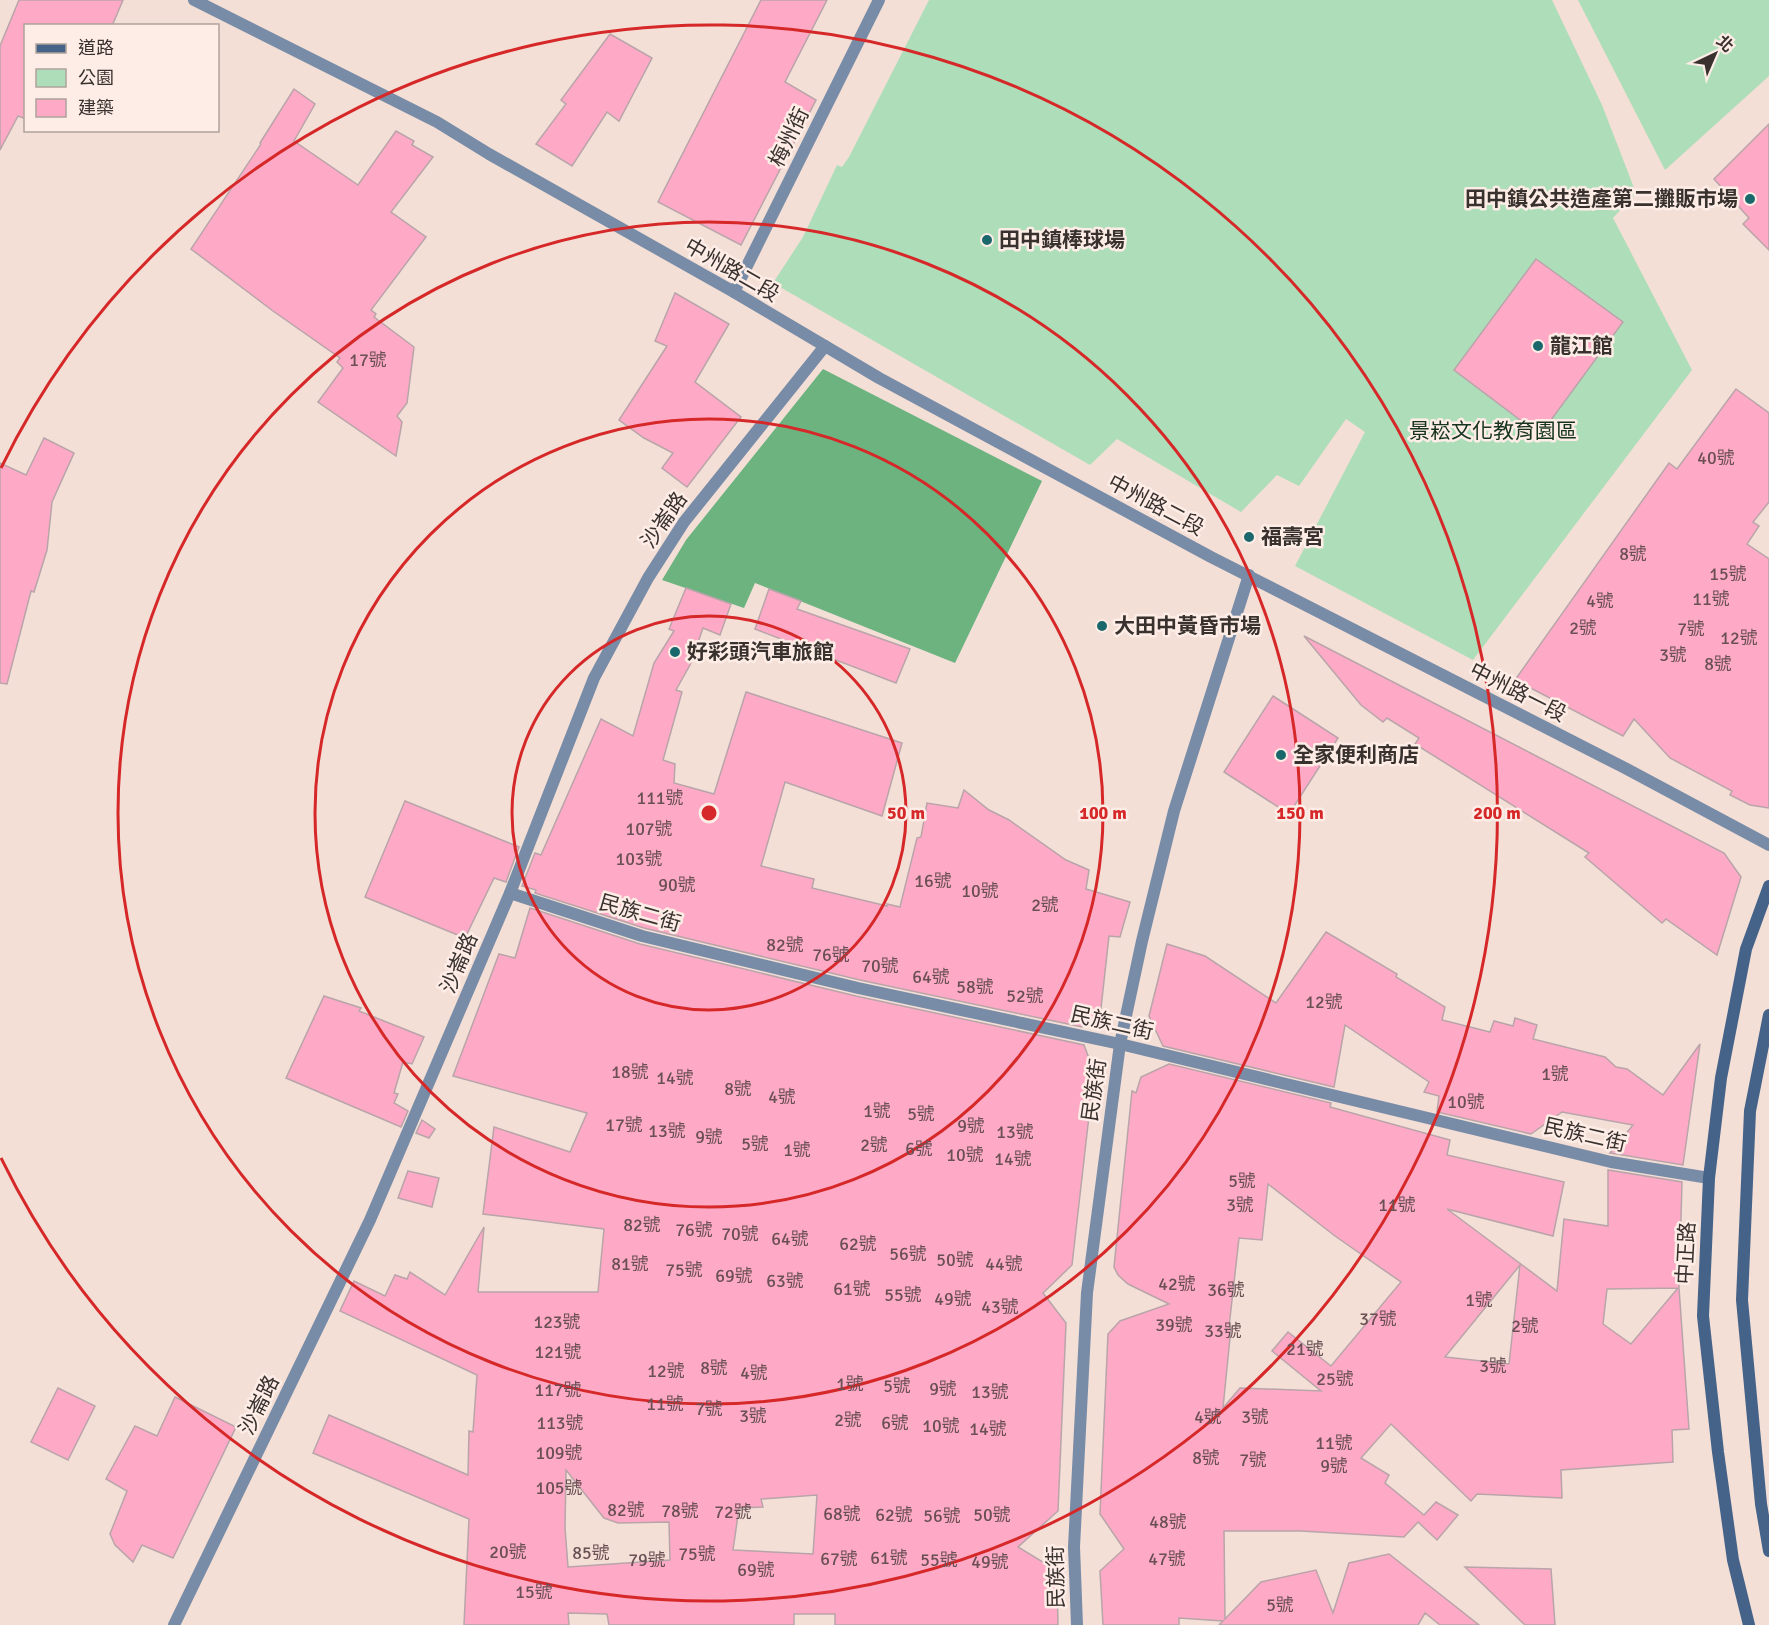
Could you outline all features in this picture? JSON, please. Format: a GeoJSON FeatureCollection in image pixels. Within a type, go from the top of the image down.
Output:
{"type":"FeatureCollection","features":[{"type":"Feature","properties":{"kind":"main road","name":"中正路"},"geometry":{"type":"LineString","coordinates":[[1749,1625],[1733,1560],[1703,1316],[1709,1178],[1721,1078],[1746,949],[1769,886]]}},
{"type":"Feature","properties":{"kind":"main road"},"geometry":{"type":"LineString","coordinates":[[1769,1016],[1750,1111],[1742,1300],[1761,1504],[1769,1551]]}},
{"type":"Feature","properties":{"kind":"street","name":"中州路二段"},"geometry":{"type":"LineString","coordinates":[[194,0],[437,122],[879,378],[1249,576]]}},
{"type":"Feature","properties":{"kind":"street","name":"梅州街"},"geometry":{"type":"LineString","coordinates":[[734,292],[879,0]]}},
{"type":"Feature","properties":{"kind":"street","name":"沙崙路"},"geometry":{"type":"LineString","coordinates":[[174,1625],[370,1220],[510,893],[594,678],[648,578],[684,522],[825,346]]}},
{"type":"Feature","properties":{"kind":"street","name":"中州路一段"},"geometry":{"type":"LineString","coordinates":[[1249,576],[1623,767],[1769,845]]}},
{"type":"Feature","properties":{"kind":"street","name":"民族街"},"geometry":{"type":"LineString","coordinates":[[1077,1625],[1074,1547],[1087,1293],[1120,1044],[1142,941],[1174,811],[1249,576]]}},
{"type":"Feature","properties":{"kind":"street","name":"民族二街"},"geometry":{"type":"LineString","coordinates":[[510,893],[642,936],[858,988],[1120,1044],[1611,1162],[1709,1178]]}},
{"type":"Feature","properties":{"kind":"green space","name":"景崧文化教育園區"},"geometry":{"type":"Polygon","coordinates":[[[929,0],[1552,0],[1602,105],[1636,193],[1613,218],[1692,370],[1473,660],[1295,566],[1365,432],[1346,419],[1299,486],[1277,475],[1241,512],[1117,439],[1090,465],[773,283],[803,237],[837,165],[842,167],[849,157],[929,0]]]}},
{"type":"Feature","properties":{"kind":"green space"},"geometry":{"type":"Polygon","coordinates":[[[1578,0],[1769,0],[1769,76],[1665,170],[1578,0]]]}},
{"type":"Feature","properties":{"kind":"green space"},"geometry":{"type":"Polygon","coordinates":[[[823,369],[1042,481],[955,663],[755,583],[744,608],[662,580],[686,540],[823,369]]]}},
{"type":"Feature","properties":{"kind":"building"},"geometry":{"type":"Polygon","coordinates":[[[19,0],[123,0],[113,24],[24,24],[24,118],[18,116],[0,150],[0,46],[19,0]]]}},
{"type":"Feature","properties":{"kind":"building"},"geometry":{"type":"Polygon","coordinates":[[[761,0],[827,0],[785,82],[816,100],[741,245],[658,202],[761,0]]]}},
{"type":"Feature","properties":{"kind":"building"},"geometry":{"type":"Polygon","coordinates":[[[610,34],[652,58],[619,121],[607,112],[572,166],[536,144],[566,104],[561,100],[610,34]]]}},
{"type":"Feature","properties":{"kind":"building"},"geometry":{"type":"Polygon","coordinates":[[[294,89],[315,104],[294,141],[358,185],[396,131],[414,141],[412,145],[433,157],[391,212],[426,237],[371,310],[376,314],[374,317],[414,347],[407,403],[397,416],[402,422],[396,456],[318,402],[343,368],[337,362],[340,358],[191,249],[261,144],[294,89]]]}},
{"type":"Feature","properties":{"kind":"building","name":"田中鎮公共造產第二攤販市場"},"geometry":{"type":"Polygon","coordinates":[[[1769,124],[1769,250],[1743,224],[1749,218],[1714,179],[1769,124]]]}},
{"type":"Feature","properties":{"kind":"building","name":"龍江館"},"geometry":{"type":"Polygon","coordinates":[[[1536,259],[1623,322],[1540,435],[1454,370],[1536,259]]]}},
{"type":"Feature","properties":{"kind":"building"},"geometry":{"type":"Polygon","coordinates":[[[675,293],[729,324],[695,382],[741,417],[687,487],[662,468],[673,453],[644,438],[619,420],[667,346],[655,341],[675,293]]]}},
{"type":"Feature","properties":{"kind":"building"},"geometry":{"type":"Polygon","coordinates":[[[1736,389],[1769,413],[1769,502],[1753,522],[1759,526],[1747,544],[1769,559],[1769,808],[1750,805],[1730,795],[1732,791],[1670,758],[1634,719],[1623,736],[1515,680],[1669,463],[1677,469],[1736,389]]]}},
{"type":"Feature","properties":{"kind":"building"},"geometry":{"type":"Polygon","coordinates":[[[44,438],[74,453],[52,502],[47,550],[34,592],[31,591],[7,684],[0,683],[0,463],[26,475],[44,438]]]}},
{"type":"Feature","properties":{"kind":"building"},"geometry":{"type":"Polygon","coordinates":[[[686,588],[731,604],[720,635],[703,628],[690,665],[676,690],[682,692],[663,760],[675,764],[674,783],[714,794],[746,692],[902,743],[882,816],[785,782],[761,866],[814,879],[812,888],[900,907],[917,838],[921,837],[927,803],[958,808],[964,790],[989,810],[1009,820],[1066,860],[1089,870],[1086,889],[1130,902],[1120,937],[1109,936],[1100,1017],[1082,1027],[860,980],[644,928],[535,893],[536,890],[522,886],[535,853],[541,855],[601,719],[633,736],[654,663],[674,631],[669,629],[686,588]]]}},
{"type":"Feature","properties":{"kind":"building"},"geometry":{"type":"Polygon","coordinates":[[[769,589],[801,601],[797,609],[910,649],[896,683],[755,629],[769,589]]]}},
{"type":"Feature","properties":{"kind":"building"},"geometry":{"type":"Polygon","coordinates":[[[1304,636],[1724,853],[1741,877],[1717,955],[1666,919],[1662,923],[1585,857],[1589,853],[1415,744],[1419,738],[1387,718],[1383,722],[1361,705],[1304,636]]]}},
{"type":"Feature","properties":{"kind":"building","name":"全家便利商店"},"geometry":{"type":"Polygon","coordinates":[[[1273,696],[1338,738],[1289,814],[1224,772],[1273,696]]]}},
{"type":"Feature","properties":{"kind":"building"},"geometry":{"type":"Polygon","coordinates":[[[405,801],[519,847],[506,882],[494,878],[465,938],[365,897],[405,801]]]}},
{"type":"Feature","properties":{"kind":"building"},"geometry":{"type":"Polygon","coordinates":[[[530,908],[640,944],[856,996],[1084,1045],[1094,1072],[1072,1265],[1043,1293],[1066,1323],[1058,1511],[1018,1547],[1051,1567],[1057,1577],[1058,1625],[835,1625],[835,1614],[794,1614],[794,1625],[609,1625],[607,1614],[568,1613],[569,1625],[464,1625],[469,1519],[313,1453],[329,1415],[468,1475],[469,1431],[473,1432],[477,1375],[340,1311],[354,1281],[385,1296],[395,1275],[407,1279],[410,1272],[445,1295],[484,1227],[478,1292],[598,1292],[604,1229],[483,1214],[494,1127],[570,1152],[587,1113],[453,1076],[499,954],[515,958],[530,908]],[[566,1470],[565,1528],[568,1567],[670,1560],[669,1522],[618,1523],[604,1518],[566,1470]],[[817,1495],[761,1499],[763,1507],[739,1508],[733,1550],[813,1554],[817,1495]]]}},
{"type":"Feature","properties":{"kind":"building"},"geometry":{"type":"Polygon","coordinates":[[[1326,932],[1397,974],[1396,977],[1445,1007],[1442,1020],[1490,1032],[1494,1021],[1513,1026],[1515,1018],[1537,1025],[1533,1039],[1605,1057],[1616,1067],[1627,1069],[1663,1095],[1700,1044],[1683,1165],[1610,1153],[1633,1125],[1562,1112],[1531,1134],[1437,1112],[1439,1096],[1424,1092],[1429,1082],[1345,1025],[1334,1087],[1163,1046],[1149,1016],[1167,944],[1205,956],[1276,1003],[1326,932]]]}},
{"type":"Feature","properties":{"kind":"building"},"geometry":{"type":"Polygon","coordinates":[[[324,996],[361,1008],[359,1011],[424,1037],[412,1064],[403,1062],[394,1093],[398,1094],[394,1103],[408,1111],[401,1127],[286,1078],[324,996]]]}},
{"type":"Feature","properties":{"kind":"building"},"geometry":{"type":"Polygon","coordinates":[[[1169,1064],[1331,1103],[1330,1107],[1450,1140],[1447,1155],[1564,1182],[1553,1236],[1447,1209],[1557,1291],[1564,1219],[1608,1226],[1608,1170],[1682,1182],[1679,1288],[1689,1429],[1672,1430],[1673,1462],[1561,1470],[1562,1498],[1477,1494],[1471,1501],[1391,1424],[1361,1458],[1389,1475],[1385,1483],[1424,1515],[1436,1502],[1458,1515],[1437,1540],[1418,1522],[1404,1537],[1301,1531],[1224,1531],[1225,1619],[1261,1582],[1316,1570],[1333,1613],[1349,1563],[1389,1554],[1479,1625],[1440,1625],[1425,1613],[1418,1625],[1219,1625],[1223,1621],[1179,1618],[1179,1625],[1103,1625],[1100,1571],[1124,1549],[1100,1514],[1108,1334],[1120,1321],[1169,1304],[1128,1284],[1118,1275],[1114,1267],[1132,1091],[1136,1093],[1141,1077],[1169,1064]],[[1268,1184],[1262,1240],[1239,1238],[1223,1408],[1240,1388],[1321,1391],[1272,1351],[1288,1332],[1331,1366],[1401,1282],[1335,1236],[1268,1184]],[[1520,1265],[1445,1357],[1509,1364],[1520,1265]],[[1678,1288],[1607,1289],[1603,1324],[1631,1344],[1678,1288]]]}},
{"type":"Feature","properties":{"kind":"building"},"geometry":{"type":"Polygon","coordinates":[[[422,1120],[435,1129],[429,1138],[416,1133],[422,1120]]]}},
{"type":"Feature","properties":{"kind":"building"},"geometry":{"type":"Polygon","coordinates":[[[408,1171],[439,1178],[432,1207],[398,1198],[408,1171]]]}},
{"type":"Feature","properties":{"kind":"building"},"geometry":{"type":"Polygon","coordinates":[[[58,1388],[95,1406],[68,1460],[31,1442],[58,1388]]]}},
{"type":"Feature","properties":{"kind":"building"},"geometry":{"type":"Polygon","coordinates":[[[175,1397],[236,1427],[173,1558],[142,1545],[133,1562],[115,1545],[110,1534],[127,1491],[106,1479],[135,1426],[157,1436],[175,1397]]]}},
{"type":"Feature","properties":{"kind":"building"},"geometry":{"type":"Polygon","coordinates":[[[1465,1567],[1551,1569],[1555,1625],[1525,1625],[1465,1567]]]}},
{"type":"Feature","properties":{"kind":"place","name":"田中鎮公共造產第二攤販市場"},"geometry":{"type":"Point","coordinates":[1750,199]}},
{"type":"Feature","properties":{"kind":"place","name":"田中鎮棒球場"},"geometry":{"type":"Point","coordinates":[987,240]}},
{"type":"Feature","properties":{"kind":"place","name":"龍江館"},"geometry":{"type":"Point","coordinates":[1538,346]}},
{"type":"Feature","properties":{"kind":"place","name":"福壽宮"},"geometry":{"type":"Point","coordinates":[1249,537]}},
{"type":"Feature","properties":{"kind":"place","name":"大田中黃昏市場"},"geometry":{"type":"Point","coordinates":[1102,626]}},
{"type":"Feature","properties":{"kind":"place","name":"好彩頭汽車旅館"},"geometry":{"type":"Point","coordinates":[675,652]}},
{"type":"Feature","properties":{"kind":"place","name":"全家便利商店"},"geometry":{"type":"Point","coordinates":[1281,755]}}]}
